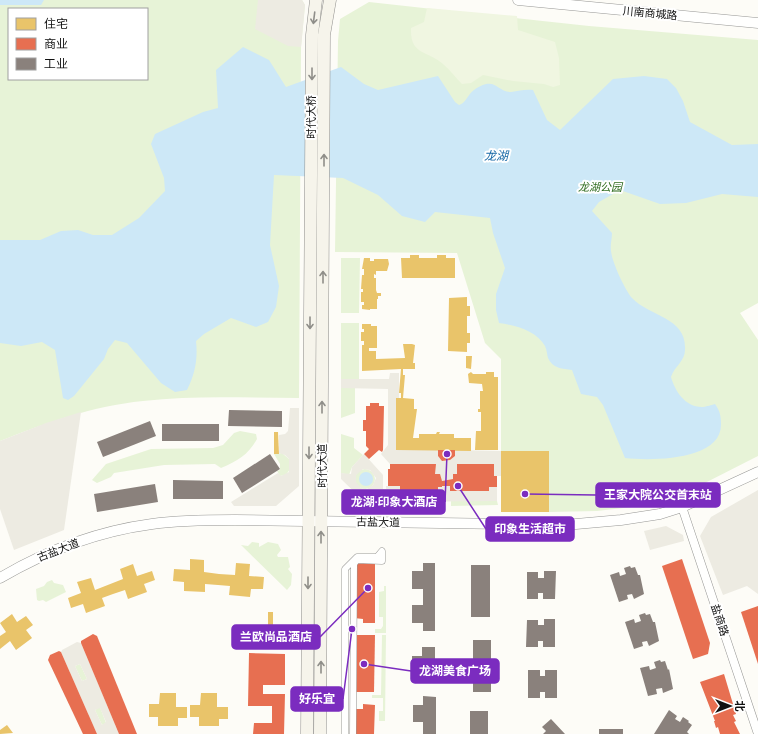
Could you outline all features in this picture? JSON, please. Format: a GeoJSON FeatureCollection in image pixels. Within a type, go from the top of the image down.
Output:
{"type":"FeatureCollection","features":[{"type":"Feature","properties":{"kind":"main road","name":"时代大桥"},"geometry":{"type":"LineString","coordinates":[[311,200],[312,36],[316,0]]}},
{"type":"Feature","properties":{"kind":"main road","name":"时代大桥"},"geometry":{"type":"LineString","coordinates":[[324,199],[324,35],[330,0]]}},
{"type":"Feature","properties":{"kind":"main road","name":"时代大道"},"geometry":{"type":"LineString","coordinates":[[320,734],[324,199]]}},
{"type":"Feature","properties":{"kind":"main road","name":"时代大道"},"geometry":{"type":"LineString","coordinates":[[307,734],[311,200]]}},
{"type":"Feature","properties":{"kind":"street","name":"川南商城路"},"geometry":{"type":"LineString","coordinates":[[518,0],[601,4],[758,23]]}},
{"type":"Feature","properties":{"kind":"street","name":"古盐大道"},"geometry":{"type":"LineString","coordinates":[[0,578],[34,559],[60,549],[114,532],[151,524],[208,520],[322,520],[576,524],[641,518],[682,506],[758,472]]}},
{"type":"Feature","properties":{"kind":"street","name":"盐商路"},"geometry":{"type":"LineString","coordinates":[[682,506],[758,734]]}},
{"type":"Feature","properties":{"kind":"street"},"geometry":{"type":"LineString","coordinates":[[345,734],[345,569],[357,557],[377,557],[382,551],[382,561],[357,560],[354,564],[353,734]]}},
{"type":"Feature","properties":{"kind":"green space"},"geometry":{"type":"Polygon","coordinates":[[[0,0],[302,0],[305,5],[301,47],[299,398],[182,398],[124,403],[70,416],[0,441],[0,0]]]}},
{"type":"Feature","properties":{"kind":"green space","name":"龙湖公园"},"geometry":{"type":"Polygon","coordinates":[[[369,2],[589,26],[758,40],[758,303],[740,313],[758,340],[758,456],[699,486],[632,507],[597,511],[549,512],[549,451],[501,451],[501,359],[485,343],[457,253],[335,252],[338,41],[340,19],[369,2]]]}},
{"type":"Feature","properties":{"kind":"green space"},"geometry":{"type":"Polygon","coordinates":[[[427,8],[517,16],[518,30],[555,42],[559,58],[560,85],[553,87],[544,84],[513,81],[483,75],[471,83],[462,84],[443,64],[420,51],[413,43],[411,28],[424,22],[427,8]]]}},
{"type":"Feature","properties":{"kind":"green space"},"geometry":{"type":"Polygon","coordinates":[[[341,258],[360,258],[359,313],[341,313],[341,258]]]}},
{"type":"Feature","properties":{"kind":"green space"},"geometry":{"type":"Polygon","coordinates":[[[341,323],[359,323],[359,379],[341,379],[341,323]]]}},
{"type":"Feature","properties":{"kind":"green space"},"geometry":{"type":"Polygon","coordinates":[[[341,388],[355,388],[355,413],[341,418],[341,388]]]}},
{"type":"Feature","properties":{"kind":"green space"},"geometry":{"type":"Polygon","coordinates":[[[240,431],[256,434],[257,439],[247,453],[233,463],[221,468],[215,464],[164,465],[114,473],[111,477],[97,483],[92,480],[106,464],[151,449],[213,448],[223,445],[234,433],[240,431]]]}},
{"type":"Feature","properties":{"kind":"green space"},"geometry":{"type":"Polygon","coordinates":[[[341,434],[354,438],[354,448],[363,455],[352,467],[349,475],[341,473],[341,434]]]}},
{"type":"Feature","properties":{"kind":"green space"},"geometry":{"type":"Polygon","coordinates":[[[282,453],[289,459],[290,469],[286,475],[280,476],[277,471],[280,470],[280,464],[274,454],[282,453]]]}},
{"type":"Feature","properties":{"kind":"green space"},"geometry":{"type":"Polygon","coordinates":[[[365,469],[372,472],[375,479],[372,486],[365,489],[358,486],[355,479],[358,472],[365,469]]]}},
{"type":"Feature","properties":{"kind":"green space"},"geometry":{"type":"Polygon","coordinates":[[[383,489],[386,489],[386,502],[442,502],[442,506],[383,506],[383,489]]]}},
{"type":"Feature","properties":{"kind":"green space"},"geometry":{"type":"Polygon","coordinates":[[[451,501],[497,501],[498,505],[451,506],[451,501]]]}},
{"type":"Feature","properties":{"kind":"green space"},"geometry":{"type":"Polygon","coordinates":[[[252,542],[259,543],[259,547],[268,542],[278,544],[281,550],[277,555],[278,557],[288,557],[290,567],[288,569],[292,574],[291,585],[287,590],[241,545],[248,546],[252,542]]]}},
{"type":"Feature","properties":{"kind":"green space"},"geometry":{"type":"Polygon","coordinates":[[[52,580],[54,583],[63,585],[66,592],[46,602],[43,600],[37,600],[36,589],[44,586],[47,582],[52,580]]]}},
{"type":"Feature","properties":{"kind":"green space"},"geometry":{"type":"Polygon","coordinates":[[[384,586],[386,586],[386,633],[375,633],[375,629],[381,629],[383,626],[383,617],[379,617],[379,592],[384,591],[384,586]]]}},
{"type":"Feature","properties":{"kind":"green space"},"geometry":{"type":"Polygon","coordinates":[[[382,635],[386,635],[385,721],[379,721],[379,711],[383,711],[383,698],[372,698],[372,695],[381,695],[382,635]]]}},
{"type":"Feature","properties":{"kind":"green space"},"geometry":{"type":"Polygon","coordinates":[[[80,664],[87,679],[82,681],[75,666],[80,664]]]}},
{"type":"Feature","properties":{"kind":"green space"},"geometry":{"type":"Polygon","coordinates":[[[100,707],[106,723],[102,725],[95,710],[100,707]]]}},
{"type":"Feature","properties":{"kind":"shaded area"},"geometry":{"type":"Polygon","coordinates":[[[258,0],[302,0],[305,5],[301,47],[288,46],[255,29],[258,0]]]}},
{"type":"Feature","properties":{"kind":"shaded area"},"geometry":{"type":"Polygon","coordinates":[[[390,373],[399,373],[399,398],[396,398],[396,450],[438,450],[438,456],[443,461],[450,460],[455,456],[455,450],[501,451],[501,476],[494,476],[494,464],[458,464],[457,474],[453,474],[453,479],[442,481],[435,474],[435,464],[390,464],[381,454],[388,445],[388,389],[341,388],[341,379],[389,379],[390,373]]]}},
{"type":"Feature","properties":{"kind":"shaded area"},"geometry":{"type":"Polygon","coordinates":[[[290,408],[299,408],[299,486],[276,506],[234,506],[231,502],[278,473],[281,476],[289,472],[289,459],[285,455],[279,453],[279,435],[285,434],[288,431],[290,408]]]}},
{"type":"Feature","properties":{"kind":"shaded area"},"geometry":{"type":"Polygon","coordinates":[[[81,412],[64,530],[14,550],[0,509],[0,441],[46,423],[81,412]]]}},
{"type":"Feature","properties":{"kind":"shaded area"},"geometry":{"type":"Polygon","coordinates":[[[364,454],[383,475],[383,506],[369,506],[341,479],[341,473],[351,474],[352,467],[364,454]],[[363,469],[356,475],[356,482],[361,488],[367,489],[373,485],[376,478],[370,470],[363,469]]]}},
{"type":"Feature","properties":{"kind":"shaded area"},"geometry":{"type":"Polygon","coordinates":[[[386,486],[400,486],[422,492],[432,492],[432,490],[438,490],[438,487],[442,486],[450,486],[450,491],[489,491],[489,487],[497,487],[497,501],[386,502],[386,486]]]}},
{"type":"Feature","properties":{"kind":"shaded area"},"geometry":{"type":"Polygon","coordinates":[[[758,490],[758,594],[747,586],[723,595],[700,536],[711,517],[758,490]]]}},
{"type":"Feature","properties":{"kind":"shaded area"},"geometry":{"type":"Polygon","coordinates":[[[666,526],[683,535],[684,541],[650,550],[644,531],[666,526]]]}},
{"type":"Feature","properties":{"kind":"shaded area"},"geometry":{"type":"Polygon","coordinates":[[[77,642],[81,643],[119,734],[97,734],[61,652],[77,642]],[[80,664],[75,666],[82,681],[87,679],[80,664]],[[100,708],[95,710],[102,725],[106,722],[100,708]]]}},
{"type":"Feature","properties":{"kind":"water"},"geometry":{"type":"Polygon","coordinates":[[[0,0],[44,0],[41,5],[0,5],[0,0]]]}},
{"type":"Feature","properties":{"kind":"water","name":"龙湖"},"geometry":{"type":"Polygon","coordinates":[[[243,47],[269,60],[286,87],[341,67],[364,84],[378,90],[438,76],[455,102],[459,105],[474,90],[487,84],[495,85],[502,90],[511,92],[533,90],[547,120],[560,130],[613,79],[644,76],[667,79],[676,88],[683,101],[690,122],[732,145],[758,144],[758,197],[722,194],[686,203],[660,204],[620,190],[599,202],[592,211],[612,233],[612,256],[619,276],[629,294],[648,310],[674,324],[680,331],[684,339],[685,354],[672,373],[671,377],[678,393],[686,401],[702,407],[715,404],[721,418],[718,436],[710,445],[698,452],[683,456],[651,459],[625,458],[603,405],[597,397],[581,394],[572,370],[552,364],[548,358],[545,346],[537,336],[518,327],[499,323],[496,310],[496,294],[505,268],[493,233],[490,218],[435,212],[425,222],[402,216],[378,195],[343,178],[274,175],[270,245],[279,286],[276,307],[268,322],[256,327],[231,318],[204,334],[196,341],[197,354],[195,366],[187,390],[175,392],[161,383],[127,343],[115,340],[108,349],[104,359],[74,396],[68,400],[63,398],[55,350],[42,342],[21,346],[0,343],[0,240],[40,240],[61,231],[78,230],[93,235],[112,235],[139,218],[165,191],[164,178],[151,144],[155,134],[203,112],[218,108],[216,70],[243,47]]]}},
{"type":"Feature","properties":{"kind":"water"},"geometry":{"type":"Polygon","coordinates":[[[363,472],[369,472],[373,476],[373,482],[369,486],[363,486],[359,482],[359,476],[363,472]]]}},
{"type":"Feature","properties":{"kind":"building: 住宅"},"geometry":{"type":"Polygon","coordinates":[[[410,255],[419,255],[419,258],[437,258],[437,255],[446,255],[446,258],[455,258],[455,278],[402,278],[401,258],[410,258],[410,255]]]}},
{"type":"Feature","properties":{"kind":"building: 住宅"},"geometry":{"type":"Polygon","coordinates":[[[364,258],[370,258],[370,261],[374,261],[374,259],[388,259],[389,264],[387,271],[376,271],[376,275],[374,274],[374,278],[376,278],[377,293],[381,293],[381,296],[378,296],[377,299],[377,309],[362,309],[362,305],[364,305],[364,302],[361,302],[361,292],[363,292],[363,289],[361,289],[362,275],[364,275],[364,269],[362,269],[364,258]]]}},
{"type":"Feature","properties":{"kind":"building: 住宅"},"geometry":{"type":"Polygon","coordinates":[[[467,297],[467,306],[470,306],[470,316],[467,316],[467,333],[470,333],[470,343],[467,343],[467,352],[448,351],[449,298],[467,297]]]}},
{"type":"Feature","properties":{"kind":"building: 住宅"},"geometry":{"type":"Polygon","coordinates":[[[362,324],[377,326],[377,348],[369,348],[369,351],[376,351],[376,359],[405,358],[403,344],[415,345],[413,363],[415,363],[415,369],[403,369],[403,375],[405,375],[403,398],[414,399],[414,409],[417,409],[413,438],[419,438],[419,434],[436,434],[437,432],[440,432],[439,434],[454,434],[454,438],[471,438],[471,451],[396,450],[396,398],[401,398],[401,393],[399,393],[401,369],[362,371],[362,345],[364,345],[364,341],[361,341],[361,332],[364,332],[364,329],[362,329],[362,324]]]}},
{"type":"Feature","properties":{"kind":"building: 住宅"},"geometry":{"type":"Polygon","coordinates":[[[466,356],[472,356],[471,369],[466,368],[466,356]]]}},
{"type":"Feature","properties":{"kind":"building: 住宅"},"geometry":{"type":"Polygon","coordinates":[[[471,372],[473,374],[486,374],[486,372],[494,372],[494,377],[498,377],[498,450],[475,450],[476,431],[481,431],[481,412],[478,412],[478,409],[480,409],[480,391],[483,391],[482,384],[469,383],[468,374],[471,372]]]}},
{"type":"Feature","properties":{"kind":"building: 住宅"},"geometry":{"type":"Polygon","coordinates":[[[274,432],[278,432],[279,454],[274,454],[274,432]]]}},
{"type":"Feature","properties":{"kind":"building: 住宅"},"geometry":{"type":"Polygon","coordinates":[[[501,451],[549,451],[549,512],[501,512],[501,451]]]}},
{"type":"Feature","properties":{"kind":"building: 住宅"},"geometry":{"type":"Polygon","coordinates":[[[190,559],[204,560],[204,572],[219,574],[235,575],[236,563],[250,564],[249,576],[264,577],[263,589],[251,589],[250,597],[229,595],[230,586],[205,584],[205,592],[184,591],[184,582],[173,581],[174,569],[190,570],[190,559]]]}},
{"type":"Feature","properties":{"kind":"building: 住宅"},"geometry":{"type":"Polygon","coordinates":[[[133,564],[137,576],[152,571],[155,580],[144,584],[147,592],[128,599],[125,590],[113,594],[102,598],[105,606],[86,613],[83,604],[71,608],[68,598],[81,593],[77,582],[91,578],[95,590],[123,579],[120,569],[133,564]]]}},
{"type":"Feature","properties":{"kind":"building: 住宅"},"geometry":{"type":"Polygon","coordinates":[[[268,612],[273,612],[273,637],[268,637],[268,612]]]}},
{"type":"Feature","properties":{"kind":"building: 住宅"},"geometry":{"type":"Polygon","coordinates":[[[12,614],[17,622],[26,616],[33,625],[26,630],[32,638],[16,650],[10,641],[0,649],[0,636],[6,632],[0,623],[12,614]]]}},
{"type":"Feature","properties":{"kind":"building: 住宅"},"geometry":{"type":"Polygon","coordinates":[[[160,693],[176,693],[176,707],[187,707],[187,718],[178,718],[178,726],[158,726],[158,717],[149,717],[149,704],[159,704],[160,693]]]}},
{"type":"Feature","properties":{"kind":"building: 住宅"},"geometry":{"type":"Polygon","coordinates":[[[201,693],[217,693],[217,707],[228,707],[228,719],[219,719],[219,726],[199,726],[199,717],[190,717],[190,705],[200,705],[201,693]]]}},
{"type":"Feature","properties":{"kind":"building: 住宅"},"geometry":{"type":"Polygon","coordinates":[[[7,725],[13,733],[0,734],[0,730],[7,725]]]}},
{"type":"Feature","properties":{"kind":"building: 商业"},"geometry":{"type":"Polygon","coordinates":[[[370,403],[379,403],[379,406],[384,406],[383,450],[382,452],[379,450],[369,459],[364,454],[369,449],[366,446],[366,431],[363,431],[363,420],[366,420],[366,406],[370,406],[370,403]]]}},
{"type":"Feature","properties":{"kind":"building: 商业"},"geometry":{"type":"Polygon","coordinates":[[[438,450],[455,450],[455,456],[450,460],[442,461],[438,456],[438,450]]]}},
{"type":"Feature","properties":{"kind":"building: 商业"},"geometry":{"type":"Polygon","coordinates":[[[390,464],[436,464],[435,474],[440,474],[442,481],[453,479],[453,474],[457,474],[457,464],[494,464],[494,476],[497,476],[497,487],[489,487],[489,491],[450,491],[450,486],[442,486],[438,487],[438,490],[432,490],[432,492],[400,491],[400,486],[388,486],[388,469],[390,469],[390,464]]]}},
{"type":"Feature","properties":{"kind":"building: 商业"},"geometry":{"type":"Polygon","coordinates":[[[682,559],[710,643],[708,654],[693,659],[662,566],[682,559]]]}},
{"type":"Feature","properties":{"kind":"building: 商业"},"geometry":{"type":"Polygon","coordinates":[[[357,560],[375,561],[375,623],[363,623],[363,619],[354,618],[354,564],[357,560]]]}},
{"type":"Feature","properties":{"kind":"building: 商业"},"geometry":{"type":"Polygon","coordinates":[[[758,606],[758,664],[741,612],[758,606]]]}},
{"type":"Feature","properties":{"kind":"building: 商业"},"geometry":{"type":"Polygon","coordinates":[[[93,634],[97,636],[137,734],[119,734],[81,643],[81,641],[93,634]]]}},
{"type":"Feature","properties":{"kind":"building: 商业"},"geometry":{"type":"Polygon","coordinates":[[[354,635],[375,635],[374,692],[353,692],[354,635]]]}},
{"type":"Feature","properties":{"kind":"building: 商业"},"geometry":{"type":"Polygon","coordinates":[[[59,651],[61,652],[97,734],[83,734],[48,660],[50,655],[59,651]]]}},
{"type":"Feature","properties":{"kind":"building: 商业"},"geometry":{"type":"Polygon","coordinates":[[[249,653],[285,654],[285,685],[263,685],[263,694],[285,694],[284,734],[253,734],[254,723],[272,723],[272,706],[248,706],[249,653]]]}},
{"type":"Feature","properties":{"kind":"building: 商业"},"geometry":{"type":"Polygon","coordinates":[[[724,674],[736,714],[733,715],[736,721],[734,722],[740,734],[720,734],[718,727],[716,728],[715,721],[700,682],[724,674]]]}},
{"type":"Feature","properties":{"kind":"building: 商业"},"geometry":{"type":"Polygon","coordinates":[[[363,704],[375,705],[374,734],[353,734],[353,709],[363,709],[363,704]]]}},
{"type":"Feature","properties":{"kind":"building: 工业"},"geometry":{"type":"Polygon","coordinates":[[[229,410],[282,411],[282,427],[228,426],[229,410]]]}},
{"type":"Feature","properties":{"kind":"building: 工业"},"geometry":{"type":"Polygon","coordinates":[[[150,421],[156,436],[103,457],[97,442],[150,421]]]}},
{"type":"Feature","properties":{"kind":"building: 工业"},"geometry":{"type":"Polygon","coordinates":[[[162,424],[219,424],[219,441],[162,441],[162,424]]]}},
{"type":"Feature","properties":{"kind":"building: 工业"},"geometry":{"type":"Polygon","coordinates":[[[270,454],[280,469],[242,493],[233,478],[270,454]]]}},
{"type":"Feature","properties":{"kind":"building: 工业"},"geometry":{"type":"Polygon","coordinates":[[[173,480],[223,481],[223,499],[173,499],[173,480]]]}},
{"type":"Feature","properties":{"kind":"building: 工业"},"geometry":{"type":"Polygon","coordinates":[[[155,484],[158,502],[97,512],[94,494],[155,484]]]}},
{"type":"Feature","properties":{"kind":"building: 工业"},"geometry":{"type":"Polygon","coordinates":[[[423,563],[435,563],[435,631],[423,631],[423,623],[412,623],[412,605],[423,605],[423,589],[412,589],[412,571],[423,571],[423,563]]]}},
{"type":"Feature","properties":{"kind":"building: 工业"},"geometry":{"type":"Polygon","coordinates":[[[471,565],[490,565],[490,617],[471,617],[471,565]]]}},
{"type":"Feature","properties":{"kind":"building: 工业"},"geometry":{"type":"Polygon","coordinates":[[[630,566],[631,568],[635,567],[638,575],[640,575],[644,594],[634,599],[632,594],[627,595],[628,599],[619,602],[610,575],[619,572],[620,576],[626,574],[624,568],[630,566]]]}},
{"type":"Feature","properties":{"kind":"building: 工业"},"geometry":{"type":"Polygon","coordinates":[[[544,571],[556,571],[555,599],[543,599],[543,593],[538,593],[538,599],[527,599],[527,572],[538,572],[538,578],[544,578],[544,571]]]}},
{"type":"Feature","properties":{"kind":"building: 工业"},"geometry":{"type":"Polygon","coordinates":[[[645,613],[646,615],[650,614],[653,622],[655,622],[659,641],[649,646],[647,641],[642,642],[643,646],[634,649],[625,622],[634,619],[635,623],[641,621],[639,615],[645,613]]]}},
{"type":"Feature","properties":{"kind":"building: 工业"},"geometry":{"type":"Polygon","coordinates":[[[544,619],[555,619],[555,647],[543,647],[543,641],[538,641],[538,647],[526,647],[527,620],[538,620],[538,625],[544,625],[544,619]]]}},
{"type":"Feature","properties":{"kind":"building: 工业"},"geometry":{"type":"Polygon","coordinates":[[[473,640],[491,640],[491,692],[473,692],[473,640]]]}},
{"type":"Feature","properties":{"kind":"building: 工业"},"geometry":{"type":"Polygon","coordinates":[[[422,647],[435,647],[435,681],[423,681],[423,673],[412,673],[412,656],[422,656],[422,647]]]}},
{"type":"Feature","properties":{"kind":"building: 工业"},"geometry":{"type":"Polygon","coordinates":[[[660,660],[661,662],[665,661],[668,670],[669,669],[673,689],[663,693],[662,688],[656,689],[657,694],[648,696],[640,668],[649,666],[650,670],[656,668],[654,662],[660,660]]]}},
{"type":"Feature","properties":{"kind":"building: 工业"},"geometry":{"type":"Polygon","coordinates":[[[528,670],[540,670],[540,676],[545,676],[545,670],[557,670],[557,698],[545,698],[545,692],[540,692],[540,698],[528,698],[528,670]]]}},
{"type":"Feature","properties":{"kind":"building: 工业"},"geometry":{"type":"Polygon","coordinates":[[[423,696],[436,697],[436,734],[423,734],[423,722],[413,722],[413,705],[423,705],[423,696]]]}},
{"type":"Feature","properties":{"kind":"building: 工业"},"geometry":{"type":"Polygon","coordinates":[[[669,710],[677,716],[675,719],[680,722],[683,717],[689,721],[688,722],[692,725],[687,732],[689,734],[654,734],[669,710]]]}},
{"type":"Feature","properties":{"kind":"building: 工业"},"geometry":{"type":"Polygon","coordinates":[[[470,711],[488,711],[488,734],[470,734],[470,711]]]}},
{"type":"Feature","properties":{"kind":"building: 工业"},"geometry":{"type":"Polygon","coordinates":[[[551,719],[565,734],[543,734],[546,731],[542,727],[551,719]]]}},
{"type":"Feature","properties":{"kind":"building: 工业"},"geometry":{"type":"Polygon","coordinates":[[[599,729],[623,729],[623,734],[599,734],[599,729]]]}},
{"type":"Feature","properties":{"kind":"place","name":"龙湖·印象大酒店"},"geometry":{"type":"Point","coordinates":[447,454]}},
{"type":"Feature","properties":{"kind":"place","name":"印象生活超市"},"geometry":{"type":"Point","coordinates":[458,486]}},
{"type":"Feature","properties":{"kind":"place","name":"王家大院公交首末站"},"geometry":{"type":"Point","coordinates":[525,494]}},
{"type":"Feature","properties":{"kind":"place","name":"兰欧尚品酒店"},"geometry":{"type":"Point","coordinates":[368,588]}},
{"type":"Feature","properties":{"kind":"place","name":"好乐宜"},"geometry":{"type":"Point","coordinates":[352,629]}},
{"type":"Feature","properties":{"kind":"place","name":"龙湖美食广场"},"geometry":{"type":"Point","coordinates":[364,664]}}]}
